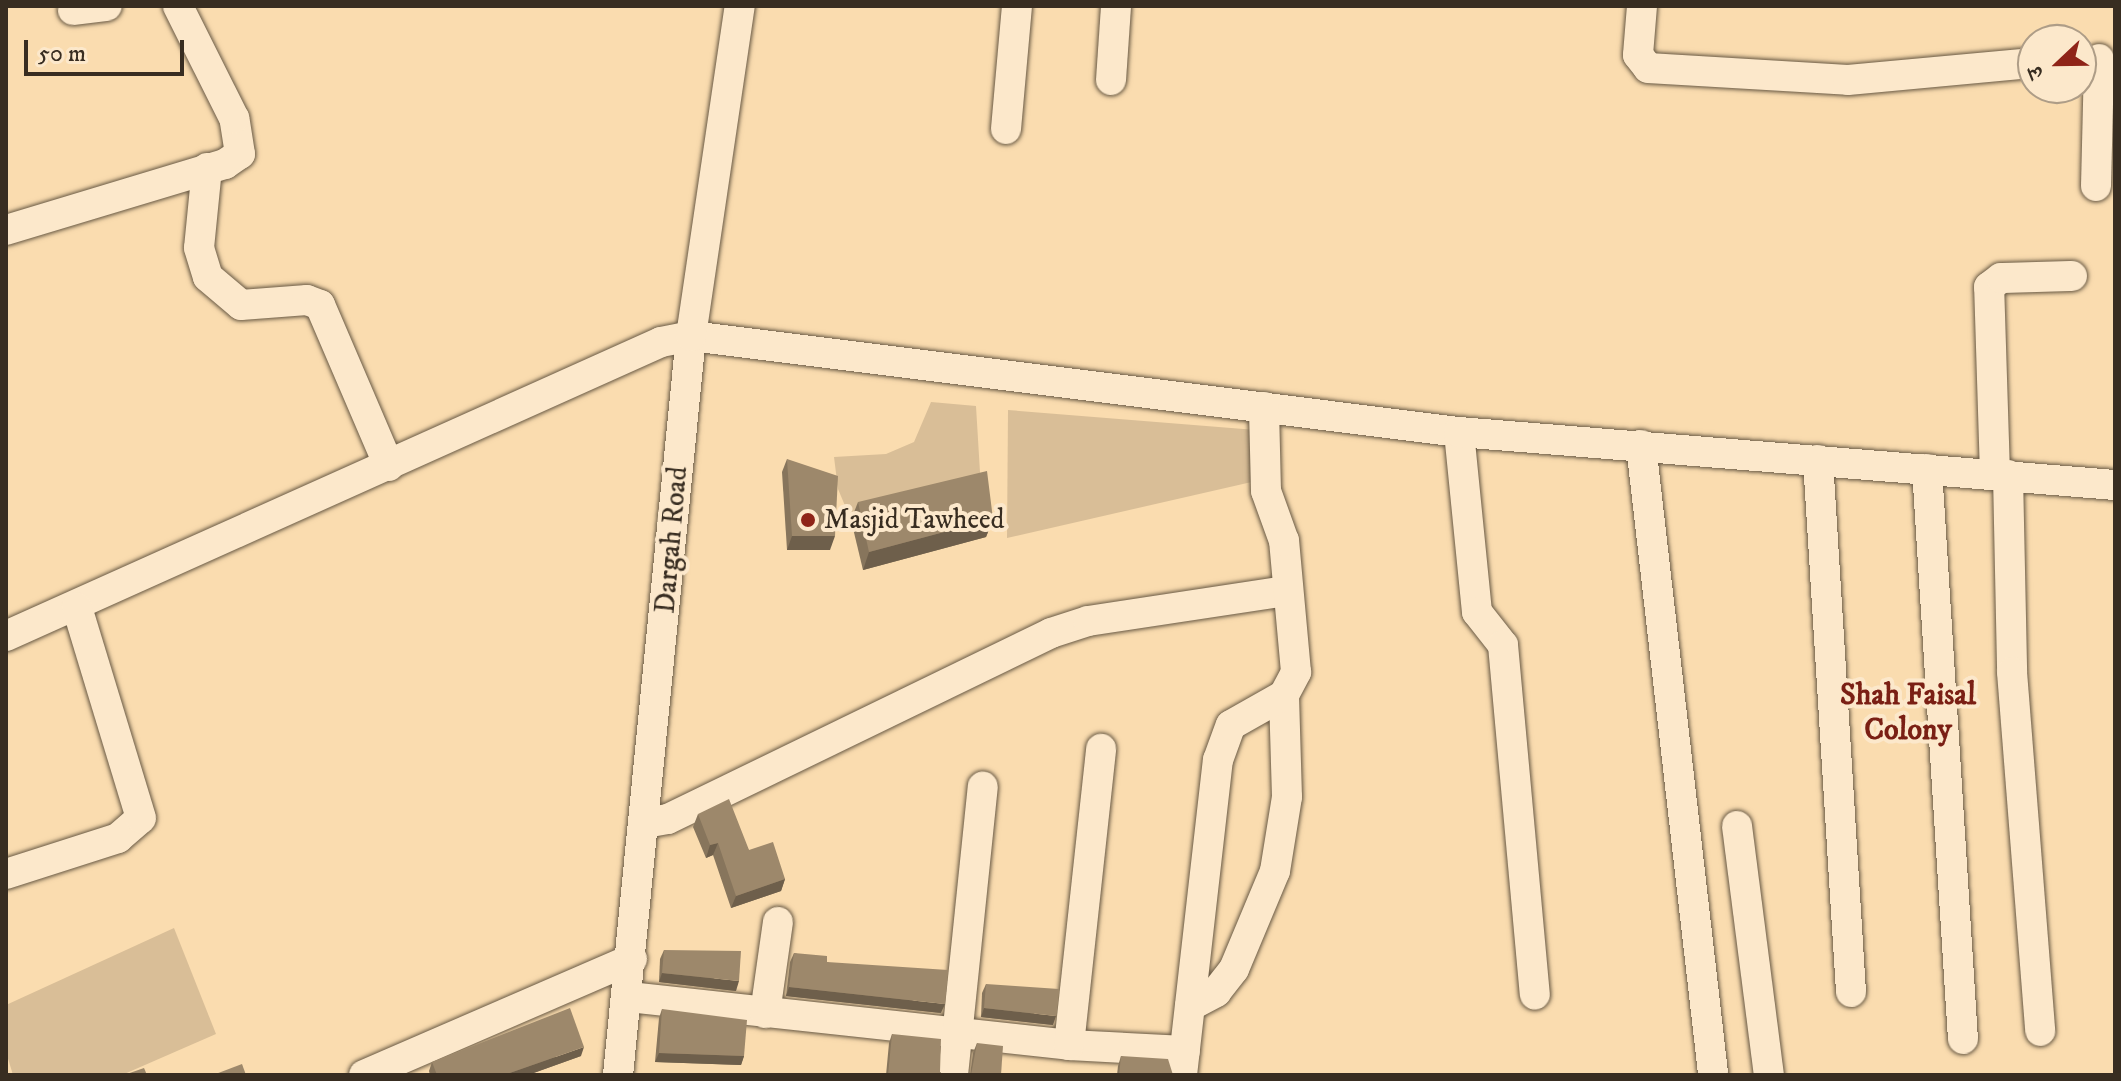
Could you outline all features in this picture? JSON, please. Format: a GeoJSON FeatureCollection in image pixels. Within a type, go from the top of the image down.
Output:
{"type":"FeatureCollection","features":[{"type":"Feature","properties":{"kind":"street"},"geometry":{"type":"LineString","coordinates":[[73,10],[107,6]]}},
{"type":"Feature","properties":{"kind":"street"},"geometry":{"type":"LineString","coordinates":[[6,230],[234,160],[241,141],[178,6]]}},
{"type":"Feature","properties":{"kind":"street","name":"Dargah Road"},"geometry":{"type":"LineString","coordinates":[[612,1072],[629,997],[691,336],[740,6]]}},
{"type":"Feature","properties":{"kind":"street"},"geometry":{"type":"LineString","coordinates":[[1006,129],[1017,6]]}},
{"type":"Feature","properties":{"kind":"street"},"geometry":{"type":"LineString","coordinates":[[1111,80],[1116,6]]}},
{"type":"Feature","properties":{"kind":"street"},"geometry":{"type":"LineString","coordinates":[[1642,6],[1638,55],[1648,68],[1835,80],[2017,64]]}},
{"type":"Feature","properties":{"kind":"street"},"geometry":{"type":"LineString","coordinates":[[2096,186],[2098,59]]}},
{"type":"Feature","properties":{"kind":"street"},"geometry":{"type":"LineString","coordinates":[[207,168],[199,248],[208,277],[241,305],[307,300],[320,305],[389,466]]}},
{"type":"Feature","properties":{"kind":"street"},"geometry":{"type":"LineString","coordinates":[[2040,1031],[2012,672],[1989,287],[2001,278],[2072,276]]}},
{"type":"Feature","properties":{"kind":"street"},"geometry":{"type":"LineString","coordinates":[[6,636],[77,608],[661,342],[691,336],[1459,432],[2115,485]]}},
{"type":"Feature","properties":{"kind":"street"},"geometry":{"type":"LineString","coordinates":[[1190,1006],[1216,992],[1234,969],[1275,871],[1287,797],[1284,695],[1296,672],[1284,541],[1266,491],[1264,407]]}},
{"type":"Feature","properties":{"kind":"street"},"geometry":{"type":"LineString","coordinates":[[1459,432],[1477,612],[1503,645],[1535,995]]}},
{"type":"Feature","properties":{"kind":"street"},"geometry":{"type":"LineString","coordinates":[[1641,445],[1713,1073]]}},
{"type":"Feature","properties":{"kind":"street"},"geometry":{"type":"LineString","coordinates":[[1818,460],[1851,992]]}},
{"type":"Feature","properties":{"kind":"street"},"geometry":{"type":"LineString","coordinates":[[1927,469],[1963,1039]]}},
{"type":"Feature","properties":{"kind":"street"},"geometry":{"type":"LineString","coordinates":[[645,823],[668,819],[1051,633],[1088,621],[1287,591]]}},
{"type":"Feature","properties":{"kind":"street"},"geometry":{"type":"LineString","coordinates":[[6,874],[118,838],[141,818],[77,608]]}},
{"type":"Feature","properties":{"kind":"street"},"geometry":{"type":"LineString","coordinates":[[629,997],[1069,1045],[1184,1063],[1218,760],[1231,725],[1284,695]]}},
{"type":"Feature","properties":{"kind":"street"},"geometry":{"type":"LineString","coordinates":[[1069,1045],[1101,749]]}},
{"type":"Feature","properties":{"kind":"street"},"geometry":{"type":"LineString","coordinates":[[953,1075],[983,787]]}},
{"type":"Feature","properties":{"kind":"street"},"geometry":{"type":"LineString","coordinates":[[1737,826],[1769,1075]]}},
{"type":"Feature","properties":{"kind":"street"},"geometry":{"type":"LineString","coordinates":[[765,1013],[778,922]]}},
{"type":"Feature","properties":{"kind":"street"},"geometry":{"type":"LineString","coordinates":[[364,1075],[632,959]]}},
{"type":"Feature","properties":{"kind":"shaded area"},"geometry":{"type":"Polygon","coordinates":[[[931,402],[976,406],[981,489],[851,520],[838,489],[834,457],[886,454],[914,442],[931,402]]]}},
{"type":"Feature","properties":{"kind":"shaded area"},"geometry":{"type":"Polygon","coordinates":[[[1008,410],[1256,430],[1256,481],[1007,538],[1008,410]]]}},
{"type":"Feature","properties":{"kind":"shaded area"},"geometry":{"type":"Polygon","coordinates":[[[174,928],[216,1034],[122,1075],[13,1075],[6,1052],[6,1005],[174,928]]]}},
{"type":"Feature","properties":{"kind":"building","name":"Masjid Tawheed"},"geometry":{"type":"Polygon","coordinates":[[[787,459],[838,476],[835,536],[792,536],[787,459]]]}},
{"type":"Feature","properties":{"kind":"building"},"geometry":{"type":"Polygon","coordinates":[[[987,471],[993,519],[869,552],[858,502],[987,471]]]}},
{"type":"Feature","properties":{"kind":"building"},"geometry":{"type":"Polygon","coordinates":[[[729,799],[749,850],[773,842],[785,879],[736,896],[718,843],[710,845],[698,814],[729,799]]]}},
{"type":"Feature","properties":{"kind":"building"},"geometry":{"type":"Polygon","coordinates":[[[664,950],[741,951],[739,981],[662,973],[664,950]]]}},
{"type":"Feature","properties":{"kind":"building"},"geometry":{"type":"Polygon","coordinates":[[[794,953],[827,956],[827,962],[948,970],[945,1004],[789,987],[794,953]]]}},
{"type":"Feature","properties":{"kind":"building"},"geometry":{"type":"Polygon","coordinates":[[[986,984],[1059,989],[1056,1016],[984,1008],[986,984]]]}},
{"type":"Feature","properties":{"kind":"building"},"geometry":{"type":"Polygon","coordinates":[[[570,1008],[584,1047],[504,1075],[437,1075],[432,1062],[570,1008]]]}},
{"type":"Feature","properties":{"kind":"building"},"geometry":{"type":"Polygon","coordinates":[[[662,1009],[747,1020],[744,1056],[659,1053],[662,1009]]]}},
{"type":"Feature","properties":{"kind":"building"},"geometry":{"type":"Polygon","coordinates":[[[892,1034],[941,1039],[940,1072],[943,1075],[888,1075],[892,1034]]]}},
{"type":"Feature","properties":{"kind":"building"},"geometry":{"type":"Polygon","coordinates":[[[977,1043],[1003,1046],[1001,1075],[971,1075],[977,1043]]]}},
{"type":"Feature","properties":{"kind":"building"},"geometry":{"type":"Polygon","coordinates":[[[1121,1056],[1168,1059],[1173,1075],[1119,1075],[1121,1056]]]}},
{"type":"Feature","properties":{"kind":"building"},"geometry":{"type":"Polygon","coordinates":[[[242,1064],[246,1075],[213,1075],[242,1064]]]}},
{"type":"Feature","properties":{"kind":"building"},"geometry":{"type":"Polygon","coordinates":[[[144,1068],[147,1075],[124,1075],[144,1068]]]}},
{"type":"Feature","properties":{"kind":"place","name":"Masjid Tawheed"},"geometry":{"type":"Point","coordinates":[808,520]}},
{"type":"Feature","properties":{"kind":"district","name":"Shah Faisal Colony"},"geometry":{"type":"Point","coordinates":[1908,713]}}]}
